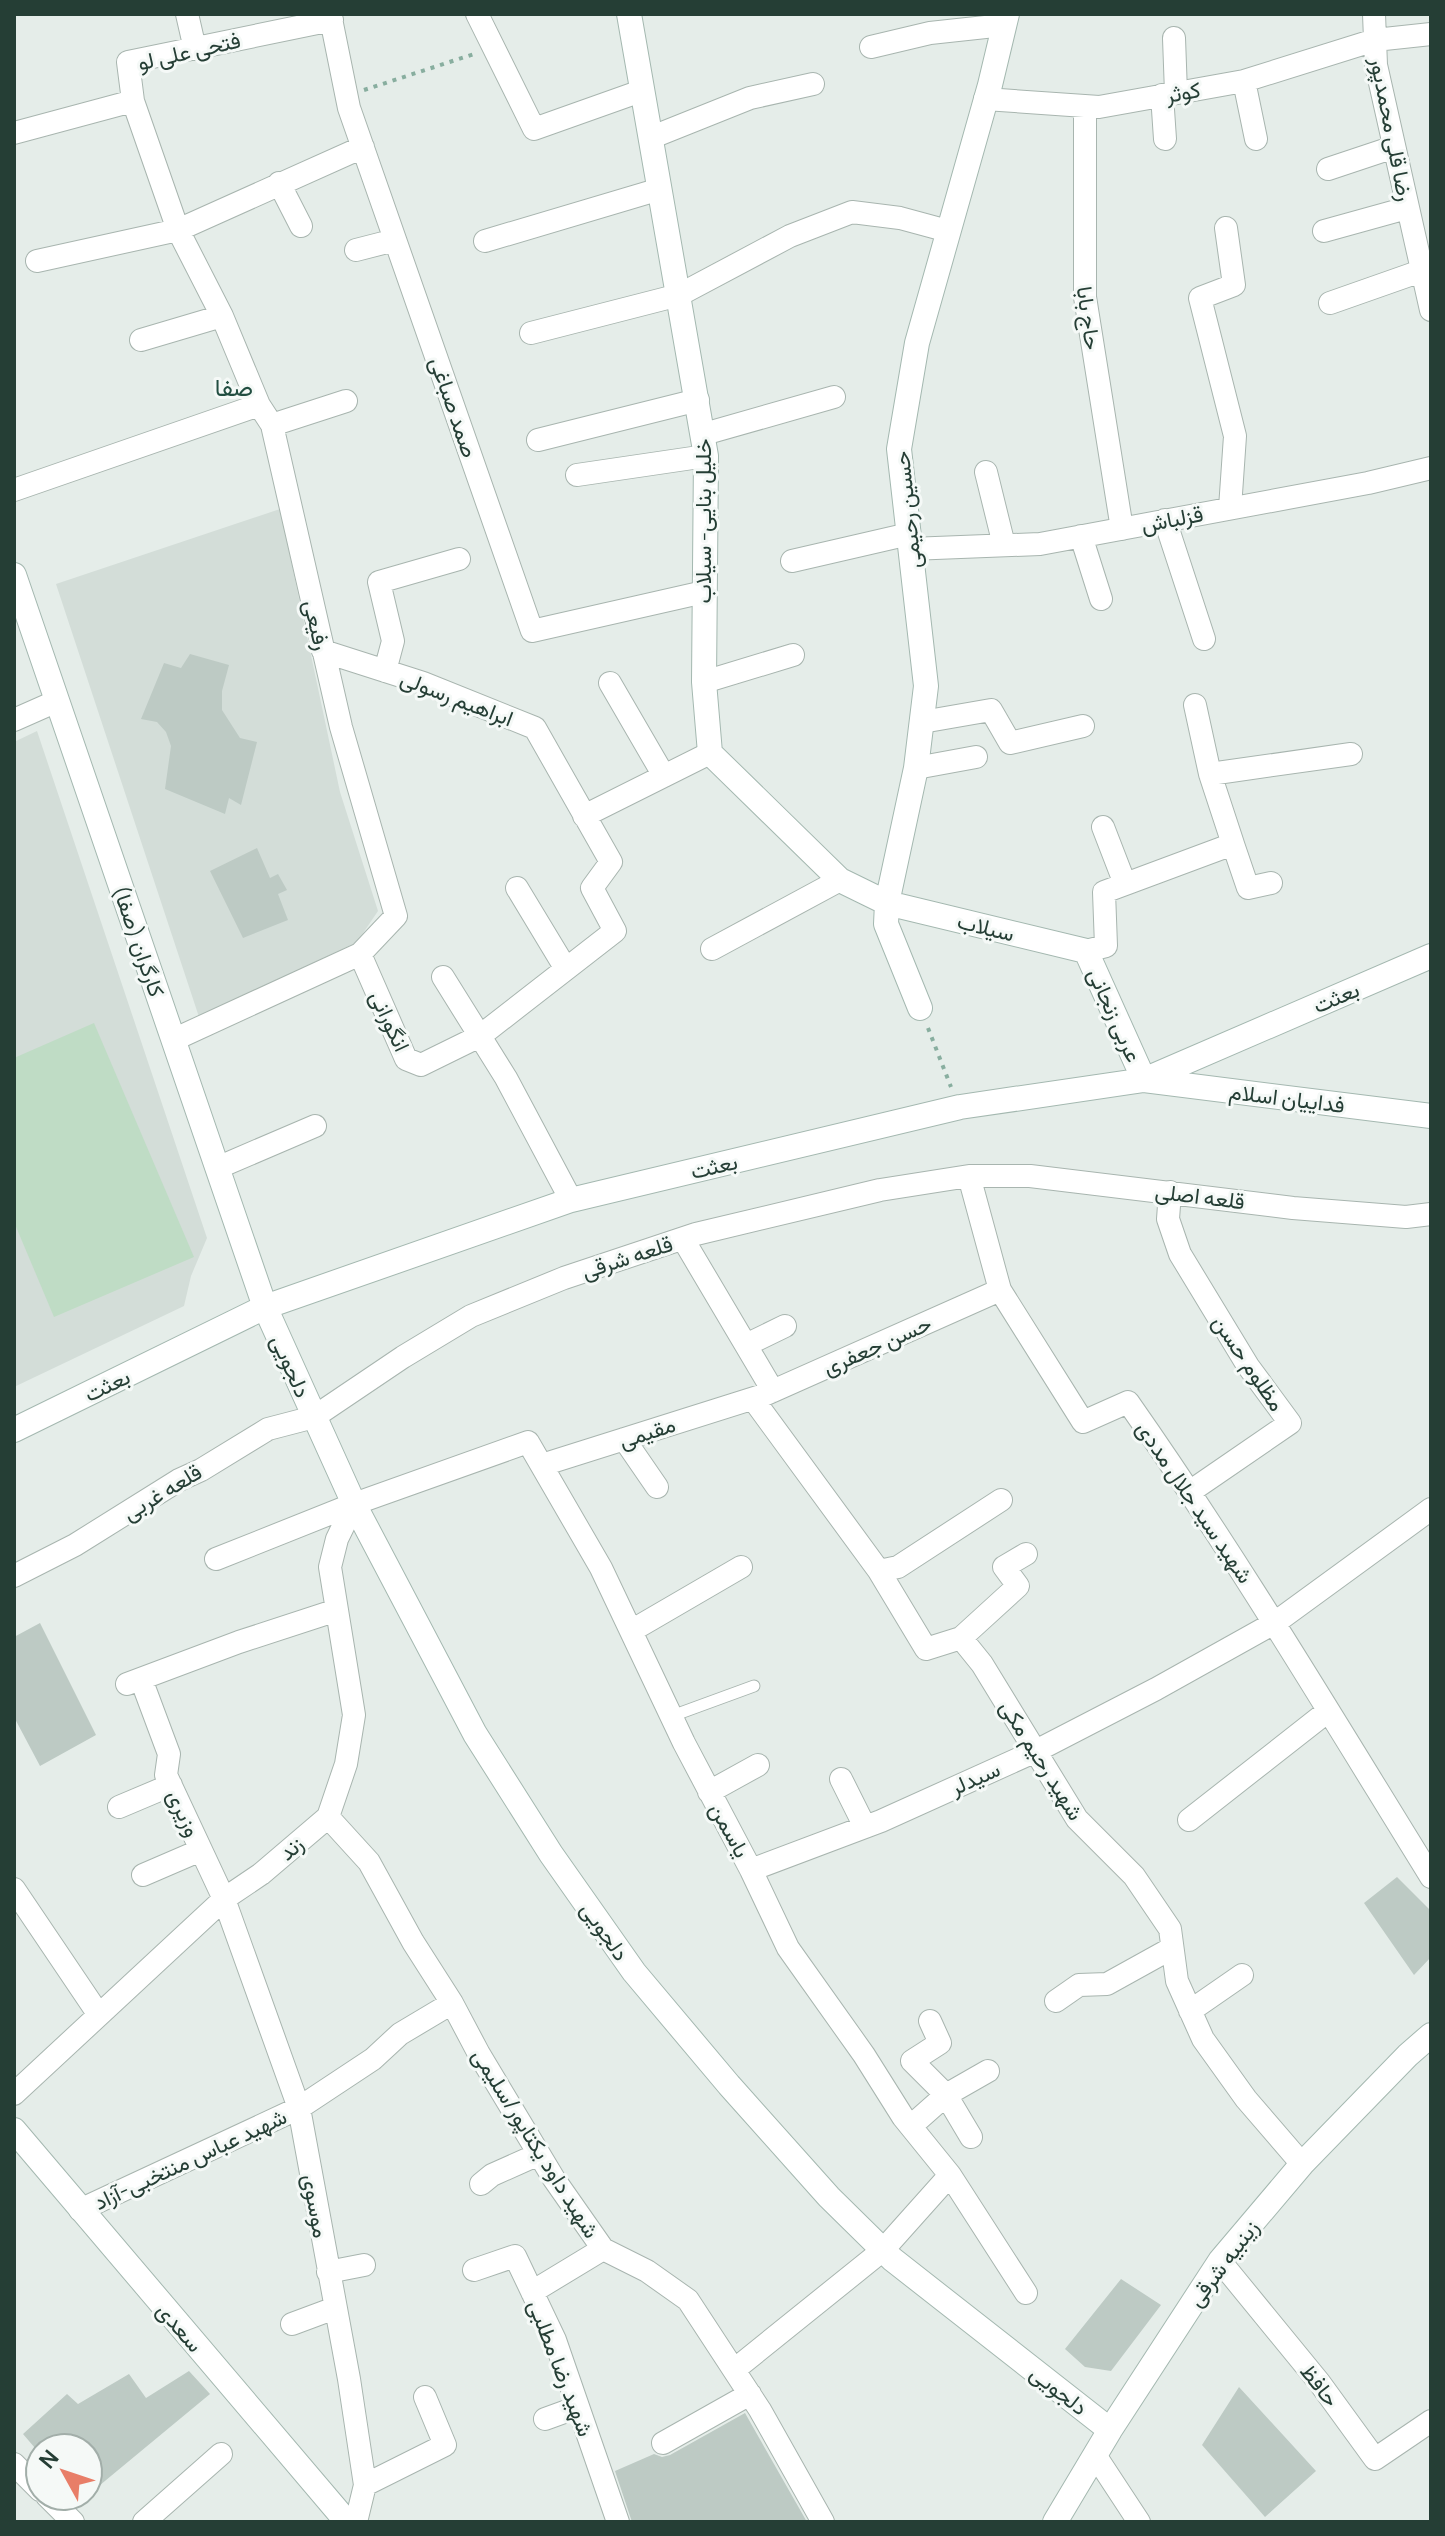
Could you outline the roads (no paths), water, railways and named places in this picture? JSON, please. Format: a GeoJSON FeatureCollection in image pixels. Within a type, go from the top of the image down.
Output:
{"type":"FeatureCollection","features":[{"type":"Feature","properties":{"kind":"main road","name":"خلیل بنایی- سیلاب"},"geometry":{"type":"LineString","coordinates":[[636,16],[641,91],[705,445],[704,682],[710,753]]}},
{"type":"Feature","properties":{"kind":"main road","name":"حسین رحیمی"},"geometry":{"type":"LineString","coordinates":[[920,1008],[886,924],[887,903],[916,768],[926,686],[899,449],[917,343],[1005,20]]}},
{"type":"Feature","properties":{"kind":"main road","name":"کارگران (صفا)"},"geometry":{"type":"LineString","coordinates":[[14,575],[19,609],[57,701],[265,1307]]}},
{"type":"Feature","properties":{"kind":"main road"},"geometry":{"type":"LineString","coordinates":[[710,753],[840,880],[887,903]]}},
{"type":"Feature","properties":{"kind":"main road","name":"سیلاب"},"geometry":{"type":"LineString","coordinates":[[887,903],[1086,951]]}},
{"type":"Feature","properties":{"kind":"main road","name":"عربی زنجانی"},"geometry":{"type":"LineString","coordinates":[[1086,951],[1144,1080]]}},
{"type":"Feature","properties":{"kind":"main road","name":"بعثت"},"geometry":{"type":"LineString","coordinates":[[14,1430],[265,1307],[571,1200],[960,1107],[1144,1080],[1431,956]]}},
{"type":"Feature","properties":{"kind":"main road","name":"فداییان اسلام"},"geometry":{"type":"LineString","coordinates":[[1144,1080],[1431,1116]]}},
{"type":"Feature","properties":{"kind":"main road","name":"دلجویی"},"geometry":{"type":"LineString","coordinates":[[265,1307],[354,1504],[475,1734],[569,1880],[634,1972],[829,2197],[883,2250],[1110,2430]]}},
{"type":"Feature","properties":{"kind":"main road","name":"زینبیه شرقی"},"geometry":{"type":"LineString","coordinates":[[1055,2522],[1110,2430],[1220,2261],[1302,2164],[1431,2035]]}},
{"type":"Feature","properties":{"kind":"main road","name":"سعدی"},"geometry":{"type":"LineString","coordinates":[[14,2130],[347,2522]]}},
{"type":"Feature","properties":{"kind":"street"},"geometry":{"type":"LineString","coordinates":[[187,14],[195,49]]}},
{"type":"Feature","properties":{"kind":"street"},"geometry":{"type":"LineString","coordinates":[[477,14],[534,129],[641,91]]}},
{"type":"Feature","properties":{"kind":"street","name":"رضا قلی محمدپور"},"geometry":{"type":"LineString","coordinates":[[1374,14],[1376,65],[1430,300]]}},
{"type":"Feature","properties":{"kind":"street","name":"فتحی علی لو"},"geometry":{"type":"LineString","coordinates":[[133,101],[128,62],[331,17]]}},
{"type":"Feature","properties":{"kind":"street","name":"صمد صباغی"},"geometry":{"type":"LineString","coordinates":[[331,17],[347,96],[363,147],[532,631],[704,592]]}},
{"type":"Feature","properties":{"kind":"street"},"geometry":{"type":"LineString","coordinates":[[871,47],[1005,20]]}},
{"type":"Feature","properties":{"kind":"street","name":"کوثر"},"geometry":{"type":"LineString","coordinates":[[985,99],[1099,107],[1244,81],[1375,40],[1431,34]]}},
{"type":"Feature","properties":{"kind":"street"},"geometry":{"type":"LineString","coordinates":[[1165,139],[1174,38]]}},
{"type":"Feature","properties":{"kind":"street"},"geometry":{"type":"LineString","coordinates":[[1244,81],[1256,139]]}},
{"type":"Feature","properties":{"kind":"street"},"geometry":{"type":"LineString","coordinates":[[650,138],[750,98],[813,84]]}},
{"type":"Feature","properties":{"kind":"street"},"geometry":{"type":"LineString","coordinates":[[14,133],[133,101]]}},
{"type":"Feature","properties":{"kind":"street","name":"رفیعی"},"geometry":{"type":"LineString","coordinates":[[133,101],[178,230],[222,316],[259,405],[272,425],[341,727],[396,916],[360,954],[173,1040]]}},
{"type":"Feature","properties":{"kind":"street","name":"حاج بابا"},"geometry":{"type":"LineString","coordinates":[[1085,106],[1085,297],[1122,529]]}},
{"type":"Feature","properties":{"kind":"street"},"geometry":{"type":"LineString","coordinates":[[37,261],[178,230],[363,147]]}},
{"type":"Feature","properties":{"kind":"street"},"geometry":{"type":"LineString","coordinates":[[1328,169],[1394,147]]}},
{"type":"Feature","properties":{"kind":"street"},"geometry":{"type":"LineString","coordinates":[[279,183],[301,226]]}},
{"type":"Feature","properties":{"kind":"street"},"geometry":{"type":"LineString","coordinates":[[485,241],[660,189]]}},
{"type":"Feature","properties":{"kind":"street"},"geometry":{"type":"LineString","coordinates":[[1324,231],[1407,208]]}},
{"type":"Feature","properties":{"kind":"street"},"geometry":{"type":"LineString","coordinates":[[531,333],[679,295],[790,236],[852,212],[900,218],[948,231]]}},
{"type":"Feature","properties":{"kind":"street"},"geometry":{"type":"LineString","coordinates":[[1226,228],[1234,285],[1200,298],[1235,436],[1230,508]]}},
{"type":"Feature","properties":{"kind":"street"},"geometry":{"type":"LineString","coordinates":[[356,250],[395,240]]}},
{"type":"Feature","properties":{"kind":"street"},"geometry":{"type":"LineString","coordinates":[[1330,303],[1421,271]]}},
{"type":"Feature","properties":{"kind":"street"},"geometry":{"type":"LineString","coordinates":[[141,340],[222,316]]}},
{"type":"Feature","properties":{"kind":"street"},"geometry":{"type":"LineString","coordinates":[[577,475],[705,445],[834,397]]}},
{"type":"Feature","properties":{"kind":"street"},"geometry":{"type":"LineString","coordinates":[[538,440],[698,400]]}},
{"type":"Feature","properties":{"kind":"street"},"geometry":{"type":"LineString","coordinates":[[272,425],[346,401]]}},
{"type":"Feature","properties":{"kind":"street"},"geometry":{"type":"LineString","coordinates":[[14,490],[259,405]]}},
{"type":"Feature","properties":{"kind":"street","name":"قزلباش"},"geometry":{"type":"LineString","coordinates":[[792,561],[910,541],[1040,544],[1368,483],[1431,468]]}},
{"type":"Feature","properties":{"kind":"street"},"geometry":{"type":"LineString","coordinates":[[986,472],[1004,545]]}},
{"type":"Feature","properties":{"kind":"street"},"geometry":{"type":"LineString","coordinates":[[1165,520],[1204,639]]}},
{"type":"Feature","properties":{"kind":"street"},"geometry":{"type":"LineString","coordinates":[[1081,536],[1101,599]]}},
{"type":"Feature","properties":{"kind":"street"},"geometry":{"type":"LineString","coordinates":[[385,671],[393,641],[379,582],[459,559]]}},
{"type":"Feature","properties":{"kind":"street","name":"ابراهیم رسولی"},"geometry":{"type":"LineString","coordinates":[[323,651],[423,683],[535,728],[611,862]]}},
{"type":"Feature","properties":{"kind":"street"},"geometry":{"type":"LineString","coordinates":[[704,682],[793,655]]}},
{"type":"Feature","properties":{"kind":"street"},"geometry":{"type":"LineString","coordinates":[[610,683],[664,776]]}},
{"type":"Feature","properties":{"kind":"street"},"geometry":{"type":"LineString","coordinates":[[14,720],[57,701]]}},
{"type":"Feature","properties":{"kind":"street"},"geometry":{"type":"LineString","coordinates":[[1195,705],[1210,774],[1248,888],[1271,883]]}},
{"type":"Feature","properties":{"kind":"street"},"geometry":{"type":"LineString","coordinates":[[922,722],[991,710],[1010,743],[1083,726]]}},
{"type":"Feature","properties":{"kind":"street"},"geometry":{"type":"LineString","coordinates":[[584,816],[710,753]]}},
{"type":"Feature","properties":{"kind":"street"},"geometry":{"type":"LineString","coordinates":[[1210,774],[1351,754]]}},
{"type":"Feature","properties":{"kind":"street"},"geometry":{"type":"LineString","coordinates":[[916,768],[976,757]]}},
{"type":"Feature","properties":{"kind":"street"},"geometry":{"type":"LineString","coordinates":[[1103,827],[1125,884]]}},
{"type":"Feature","properties":{"kind":"street"},"geometry":{"type":"LineString","coordinates":[[1086,951],[1106,946],[1104,892],[1233,844]]}},
{"type":"Feature","properties":{"kind":"street","name":"انگورانی"},"geometry":{"type":"LineString","coordinates":[[360,954],[406,1059],[421,1065],[480,1036],[615,931],[592,888],[611,862]]}},
{"type":"Feature","properties":{"kind":"street"},"geometry":{"type":"LineString","coordinates":[[712,949],[840,880]]}},
{"type":"Feature","properties":{"kind":"street"},"geometry":{"type":"LineString","coordinates":[[517,888],[566,969]]}},
{"type":"Feature","properties":{"kind":"street"},"geometry":{"type":"LineString","coordinates":[[443,977],[506,1078],[571,1200]]}},
{"type":"Feature","properties":{"kind":"street"},"geometry":{"type":"LineString","coordinates":[[217,1168],[315,1126]]}},
{"type":"Feature","properties":{"kind":"street","name":"قلعه اصلی"},"geometry":{"type":"LineString","coordinates":[[969,1176],[1030,1176],[1293,1208],[1406,1217],[1431,1214]]}},
{"type":"Feature","properties":{"kind":"street","name":"قلعه شرقی"},"geometry":{"type":"LineString","coordinates":[[314,1417],[471,1316],[564,1278],[683,1239],[880,1190],[969,1176]]}},
{"type":"Feature","properties":{"kind":"street","name":"شهید سید جلال مددی"},"geometry":{"type":"LineString","coordinates":[[969,1176],[1000,1290],[1083,1422],[1128,1402],[1191,1491],[1276,1622],[1431,1877]]}},
{"type":"Feature","properties":{"kind":"street","name":"مظلوم حسن"},"geometry":{"type":"LineString","coordinates":[[1170,1192],[1168,1219],[1180,1254],[1248,1366],[1290,1423],[1191,1491]]}},
{"type":"Feature","properties":{"kind":"street"},"geometry":{"type":"LineString","coordinates":[[683,1239],[746,1345],[763,1395],[879,1571],[926,1649],[961,1638],[1018,1586],[1004,1567],[1026,1554]]}},
{"type":"Feature","properties":{"kind":"street","name":"حسن جعفری"},"geometry":{"type":"LineString","coordinates":[[763,1395],[1000,1290]]}},
{"type":"Feature","properties":{"kind":"street"},"geometry":{"type":"LineString","coordinates":[[746,1345],[785,1326]]}},
{"type":"Feature","properties":{"kind":"street","name":"مقیمی"},"geometry":{"type":"LineString","coordinates":[[542,1465],[763,1395]]}},
{"type":"Feature","properties":{"kind":"street","name":"قلعه غربی"},"geometry":{"type":"LineString","coordinates":[[14,1576],[75,1545],[268,1429],[314,1417]]}},
{"type":"Feature","properties":{"kind":"street"},"geometry":{"type":"LineString","coordinates":[[624,1439],[657,1487]]}},
{"type":"Feature","properties":{"kind":"street"},"geometry":{"type":"LineString","coordinates":[[216,1559],[354,1504],[528,1442],[542,1465]]}},
{"type":"Feature","properties":{"kind":"street","name":"یاسمن"},"geometry":{"type":"LineString","coordinates":[[542,1465],[601,1568],[788,1948],[911,2126],[950,2175],[1026,2293]]}},
{"type":"Feature","properties":{"kind":"street"},"geometry":{"type":"LineString","coordinates":[[879,1571],[898,1567],[1001,1500]]}},
{"type":"Feature","properties":{"kind":"street"},"geometry":{"type":"LineString","coordinates":[[328,1817],[346,1764],[354,1715],[330,1567],[337,1539],[354,1504]]}},
{"type":"Feature","properties":{"kind":"street","name":"سیدلر"},"geometry":{"type":"LineString","coordinates":[[751,1870],[865,1827],[1036,1751],[1156,1689],[1276,1622],[1431,1509]]}},
{"type":"Feature","properties":{"kind":"street"},"geometry":{"type":"LineString","coordinates":[[631,1631],[741,1567]]}},
{"type":"Feature","properties":{"kind":"street","name":"وزیری"},"geometry":{"type":"LineString","coordinates":[[224,1899],[166,1775],[169,1754],[134,1682],[239,1642],[337,1610]]}},
{"type":"Feature","properties":{"kind":"street","name":"شهید رحیم مکی"},"geometry":{"type":"LineString","coordinates":[[961,1638],[982,1664],[1077,1819],[1134,1876],[1170,1929],[1177,1981],[1203,2039],[1246,2099],[1302,2164]]}},
{"type":"Feature","properties":{"kind":"street"},"geometry":{"type":"LineString","coordinates":[[1189,1820],[1328,1711]]}},
{"type":"Feature","properties":{"kind":"street"},"geometry":{"type":"LineString","coordinates":[[709,1792],[758,1765]]}},
{"type":"Feature","properties":{"kind":"street"},"geometry":{"type":"LineString","coordinates":[[841,1779],[865,1827]]}},
{"type":"Feature","properties":{"kind":"street"},"geometry":{"type":"LineString","coordinates":[[119,1807],[171,1785]]}},
{"type":"Feature","properties":{"kind":"street","name":"زند"},"geometry":{"type":"LineString","coordinates":[[14,2094],[224,1899],[261,1874],[328,1817]]}},
{"type":"Feature","properties":{"kind":"street","name":"شهید داود یکتاپور/سلیمی"},"geometry":{"type":"LineString","coordinates":[[328,1817],[369,1862],[539,2154],[603,2249],[647,2271],[688,2300],[750,2394],[823,2522]]}},
{"type":"Feature","properties":{"kind":"street"},"geometry":{"type":"LineString","coordinates":[[143,1875],[201,1850]]}},
{"type":"Feature","properties":{"kind":"street"},"geometry":{"type":"LineString","coordinates":[[14,1889],[99,2015]]}},
{"type":"Feature","properties":{"kind":"street","name":"موسوی"},"geometry":{"type":"LineString","coordinates":[[224,1899],[299,2108],[349,2379],[365,2485],[356,2522]]}},
{"type":"Feature","properties":{"kind":"street"},"geometry":{"type":"LineString","coordinates":[[1056,2001],[1079,1985],[1107,1984],[1172,1948]]}},
{"type":"Feature","properties":{"kind":"street"},"geometry":{"type":"LineString","coordinates":[[1190,2011],[1242,1975]]}},
{"type":"Feature","properties":{"kind":"street","name":"شهید عباس منتخبی-آزاد"},"geometry":{"type":"LineString","coordinates":[[80,2210],[299,2108],[373,2059],[400,2034],[452,2003]]}},
{"type":"Feature","properties":{"kind":"street"},"geometry":{"type":"LineString","coordinates":[[930,2021],[940,2043],[912,2061],[946,2095],[971,2137]]}},
{"type":"Feature","properties":{"kind":"street"},"geometry":{"type":"LineString","coordinates":[[911,2126],[946,2095],[988,2071]]}},
{"type":"Feature","properties":{"kind":"street"},"geometry":{"type":"LineString","coordinates":[[481,2184],[492,2175],[539,2154]]}},
{"type":"Feature","properties":{"kind":"street"},"geometry":{"type":"LineString","coordinates":[[734,2370],[883,2250],[950,2175]]}},
{"type":"Feature","properties":{"kind":"street"},"geometry":{"type":"LineString","coordinates":[[532,2292],[603,2249]]}},
{"type":"Feature","properties":{"kind":"street","name":"شهید رضا مطلبی"},"geometry":{"type":"LineString","coordinates":[[474,2270],[515,2256],[555,2340],[618,2522]]}},
{"type":"Feature","properties":{"kind":"street","name":"حافظ"},"geometry":{"type":"LineString","coordinates":[[1220,2261],[1319,2382],[1375,2459],[1431,2421]]}},
{"type":"Feature","properties":{"kind":"street"},"geometry":{"type":"LineString","coordinates":[[328,2272],[364,2265]]}},
{"type":"Feature","properties":{"kind":"street"},"geometry":{"type":"LineString","coordinates":[[292,2324],[335,2308]]}},
{"type":"Feature","properties":{"kind":"street"},"geometry":{"type":"LineString","coordinates":[[663,2443],[750,2394]]}},
{"type":"Feature","properties":{"kind":"street"},"geometry":{"type":"LineString","coordinates":[[365,2485],[445,2445],[425,2397]]}},
{"type":"Feature","properties":{"kind":"street"},"geometry":{"type":"LineString","coordinates":[[545,2419],[578,2407]]}},
{"type":"Feature","properties":{"kind":"street"},"geometry":{"type":"LineString","coordinates":[[144,2522],[221,2454]]}},
{"type":"Feature","properties":{"kind":"street"},"geometry":{"type":"LineString","coordinates":[[1095,2455],[1139,2522]]}},
{"type":"Feature","properties":{"kind":"lane"},"geometry":{"type":"LineString","coordinates":[[672,1716],[754,1686]]}},
{"type":"Feature","properties":{"kind":"district","name":"صفا"},"geometry":{"type":"Point","coordinates":[234,388]}}]}
